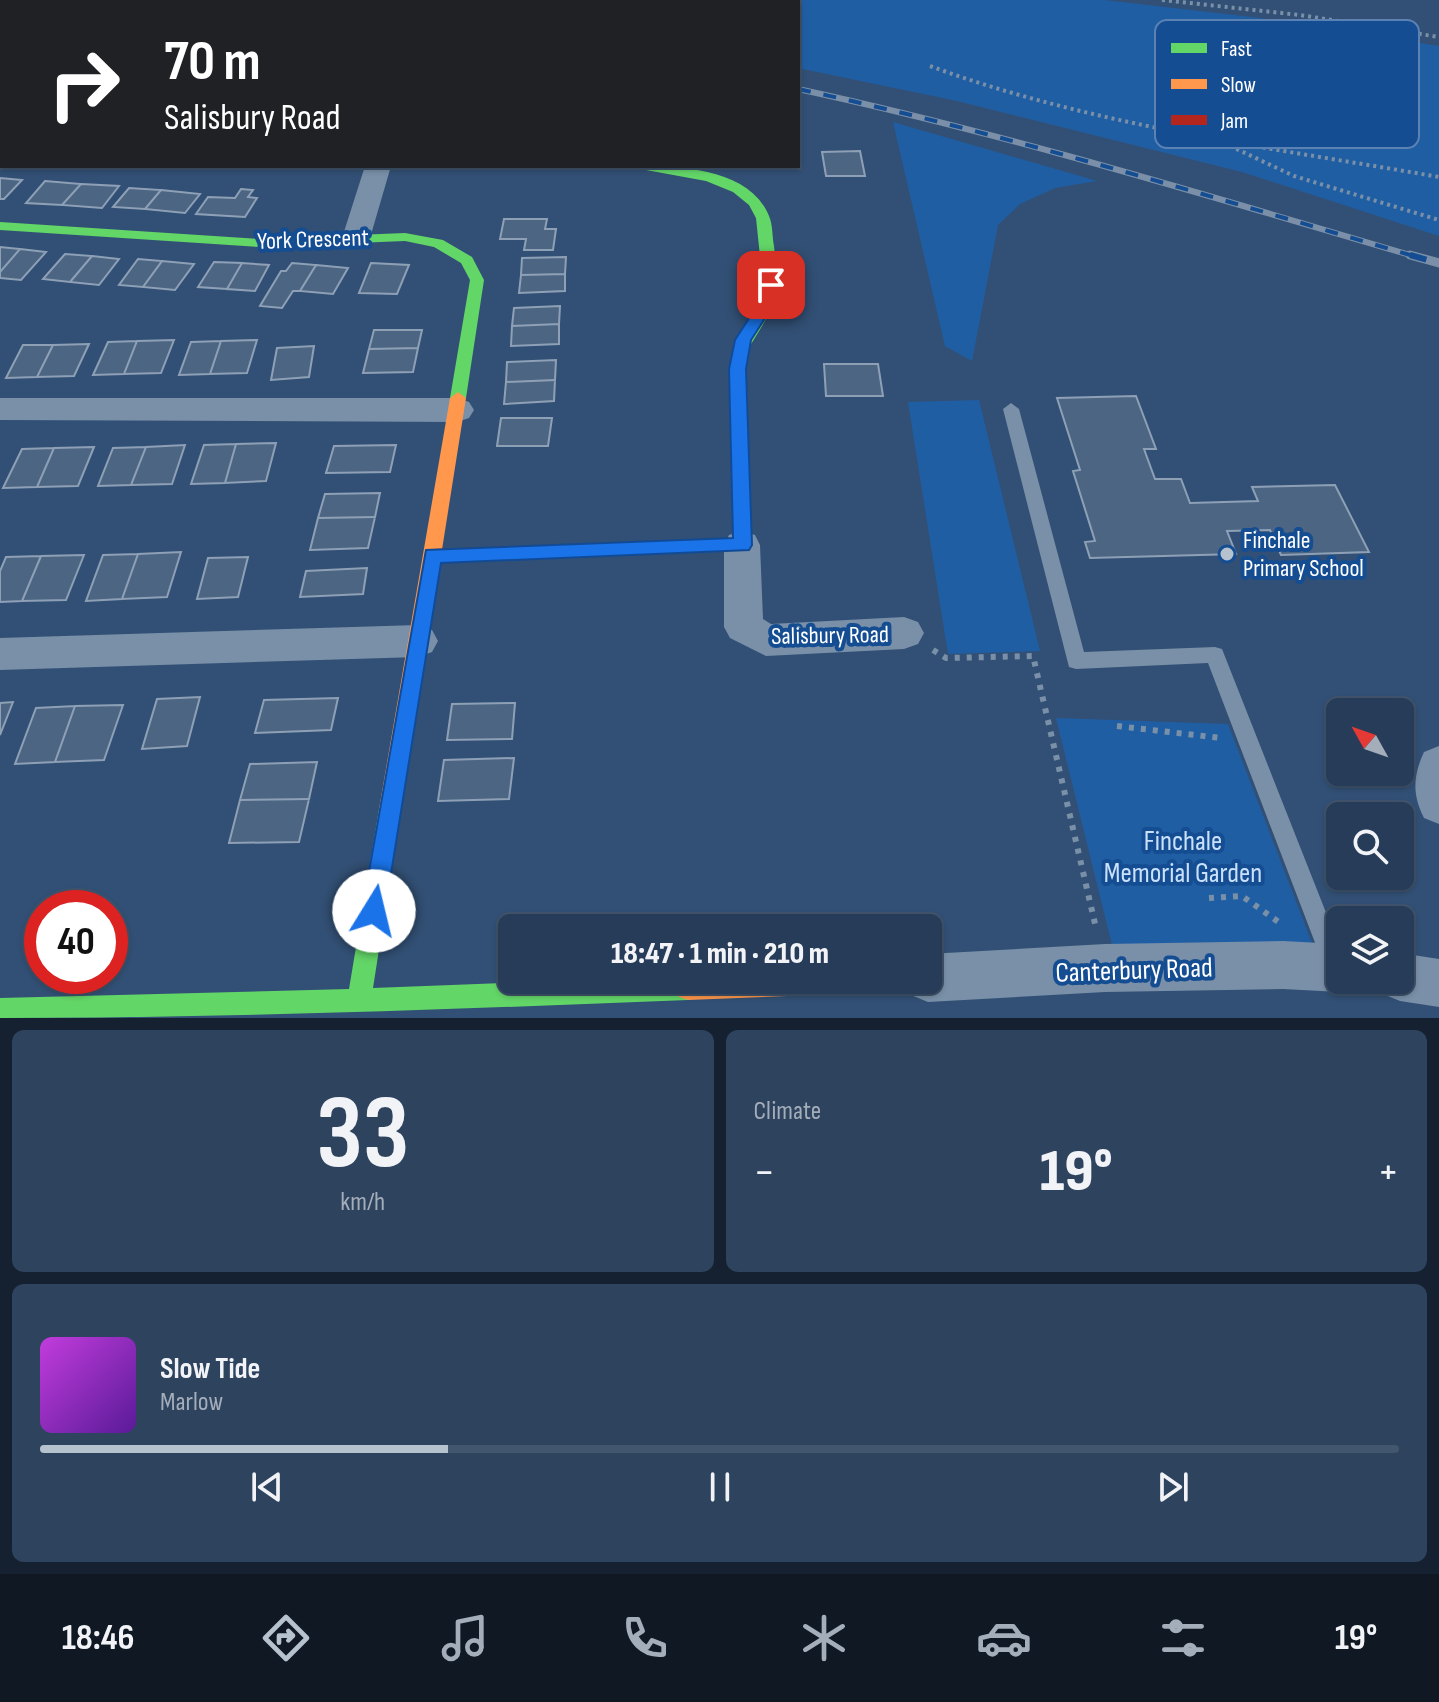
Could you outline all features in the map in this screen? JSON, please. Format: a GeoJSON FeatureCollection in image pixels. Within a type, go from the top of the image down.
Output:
{"type":"FeatureCollection","features":[{"type":"Feature","properties":{"kind":"street"},"geometry":{"type":"LineString","coordinates":[[356,238],[377,168]]}},
{"type":"Feature","properties":{"kind":"street","name":"Salisbury Road"},"geometry":{"type":"LineString","coordinates":[[657,168],[709,177],[738,189],[755,203],[763,218],[771,285],[763,309],[743,340],[737,369],[744,627],[766,640],[904,633]]}},
{"type":"Feature","properties":{"kind":"street","name":"York Crescent"},"geometry":{"type":"LineString","coordinates":[[0,226],[258,243],[405,237],[438,243],[467,260],[477,280],[359,1001]]}},
{"type":"Feature","properties":{"kind":"street"},"geometry":{"type":"LineString","coordinates":[[0,409],[457,410]]}},
{"type":"Feature","properties":{"kind":"street"},"geometry":{"type":"LineString","coordinates":[[433,556],[742,545]]}},
{"type":"Feature","properties":{"kind":"street"},"geometry":{"type":"LineString","coordinates":[[0,654],[418,641]]}},
{"type":"Feature","properties":{"kind":"street"},"geometry":{"type":"LineString","coordinates":[[1439,765],[1435,790],[1439,804]]}},
{"type":"Feature","properties":{"kind":"street","name":"Canterbury Road"},"geometry":{"type":"LineString","coordinates":[[942,977],[1105,968],[1326,967]]}},
{"type":"Feature","properties":{"kind":"street"},"geometry":{"type":"LineString","coordinates":[[1414,979],[1439,983]]}},
{"type":"Feature","properties":{"kind":"street"},"geometry":{"type":"LineString","coordinates":[[0,1010],[535,994]]}},
{"type":"Feature","properties":{"kind":"lane"},"geometry":{"type":"LineString","coordinates":[[1011,409],[1076,661],[1215,655],[1326,964]]}},
{"type":"Feature","properties":{"kind":"path"},"geometry":{"type":"LineString","coordinates":[[1162,0],[1332,20]]}},
{"type":"Feature","properties":{"kind":"path"},"geometry":{"type":"LineString","coordinates":[[1419,34],[1439,37]]}},
{"type":"Feature","properties":{"kind":"path"},"geometry":{"type":"LineString","coordinates":[[930,66],[984,86],[1093,116],[1155,126]]}},
{"type":"Feature","properties":{"kind":"path"},"geometry":{"type":"LineString","coordinates":[[1228,148],[1301,178],[1439,220]]}},
{"type":"Feature","properties":{"kind":"path"},"geometry":{"type":"LineString","coordinates":[[1279,148],[1439,177]]}},
{"type":"Feature","properties":{"kind":"path"},"geometry":{"type":"LineString","coordinates":[[904,633],[946,658],[1033,656],[1105,968]]}},
{"type":"Feature","properties":{"kind":"path"},"geometry":{"type":"LineString","coordinates":[[1117,726],[1224,739]]}},
{"type":"Feature","properties":{"kind":"path"},"geometry":{"type":"LineString","coordinates":[[1209,898],[1242,896],[1294,933],[1326,966]]}},
{"type":"Feature","properties":{"kind":"green space"},"geometry":{"type":"Polygon","coordinates":[[[800,0],[1105,0],[1273,20],[1155,20],[1155,148],[1419,148],[1419,43],[1439,46],[1439,236],[1242,172],[957,101],[800,68],[800,0]]]}},
{"type":"Feature","properties":{"kind":"green space"},"geometry":{"type":"Polygon","coordinates":[[[893,122],[1097,181],[1055,188],[1020,204],[998,225],[972,361],[945,346],[893,122]]]}},
{"type":"Feature","properties":{"kind":"green space"},"geometry":{"type":"Polygon","coordinates":[[[979,400],[1040,651],[948,654],[908,402],[979,400]]]}},
{"type":"Feature","properties":{"kind":"green space","name":"Finchale Memorial Garden"},"geometry":{"type":"Polygon","coordinates":[[[1056,718],[1228,724],[1312,943],[1113,949],[1056,718]]]}},
{"type":"Feature","properties":{"kind":"building"},"geometry":{"type":"Polygon","coordinates":[[[860,151],[865,176],[826,176],[822,152],[860,151]]]}},
{"type":"Feature","properties":{"kind":"building"},"geometry":{"type":"Polygon","coordinates":[[[0,178],[22,180],[4,199],[0,199],[0,178]]]}},
{"type":"Feature","properties":{"kind":"building"},"geometry":{"type":"Polygon","coordinates":[[[45,181],[81,184],[62,205],[26,203],[45,181]]]}},
{"type":"Feature","properties":{"kind":"building"},"geometry":{"type":"Polygon","coordinates":[[[81,184],[119,186],[102,208],[62,205],[81,184]]]}},
{"type":"Feature","properties":{"kind":"building"},"geometry":{"type":"Polygon","coordinates":[[[129,188],[161,190],[145,209],[113,207],[129,188]]]}},
{"type":"Feature","properties":{"kind":"building"},"geometry":{"type":"Polygon","coordinates":[[[241,189],[253,190],[248,197],[257,198],[245,217],[196,214],[208,197],[235,198],[241,189]]]}},
{"type":"Feature","properties":{"kind":"building"},"geometry":{"type":"Polygon","coordinates":[[[161,190],[200,194],[185,213],[145,209],[161,190]]]}},
{"type":"Feature","properties":{"kind":"building"},"geometry":{"type":"Polygon","coordinates":[[[504,219],[547,219],[545,229],[556,229],[553,250],[524,250],[526,239],[500,239],[504,219]]]}},
{"type":"Feature","properties":{"kind":"building"},"geometry":{"type":"Polygon","coordinates":[[[0,247],[20,249],[0,272],[0,247]]]}},
{"type":"Feature","properties":{"kind":"building"},"geometry":{"type":"Polygon","coordinates":[[[20,249],[46,252],[21,280],[0,278],[0,272],[20,249]]]}},
{"type":"Feature","properties":{"kind":"building"},"geometry":{"type":"Polygon","coordinates":[[[65,254],[92,256],[70,282],[43,279],[65,254]]]}},
{"type":"Feature","properties":{"kind":"building"},"geometry":{"type":"Polygon","coordinates":[[[92,256],[119,259],[99,285],[70,282],[92,256]]]}},
{"type":"Feature","properties":{"kind":"building"},"geometry":{"type":"Polygon","coordinates":[[[566,257],[565,274],[521,275],[522,258],[566,257]]]}},
{"type":"Feature","properties":{"kind":"building"},"geometry":{"type":"Polygon","coordinates":[[[138,259],[162,261],[143,287],[119,285],[138,259]]]}},
{"type":"Feature","properties":{"kind":"building"},"geometry":{"type":"Polygon","coordinates":[[[162,261],[194,264],[175,290],[143,287],[162,261]]]}},
{"type":"Feature","properties":{"kind":"building"},"geometry":{"type":"Polygon","coordinates":[[[214,262],[242,263],[227,289],[198,287],[214,262]]]}},
{"type":"Feature","properties":{"kind":"building"},"geometry":{"type":"Polygon","coordinates":[[[242,263],[269,265],[255,291],[227,289],[242,263]]]}},
{"type":"Feature","properties":{"kind":"building"},"geometry":{"type":"Polygon","coordinates":[[[292,263],[316,265],[300,291],[293,291],[282,308],[260,306],[281,271],[286,271],[292,263]]]}},
{"type":"Feature","properties":{"kind":"building"},"geometry":{"type":"Polygon","coordinates":[[[371,263],[409,265],[397,294],[359,293],[371,263]]]}},
{"type":"Feature","properties":{"kind":"building"},"geometry":{"type":"Polygon","coordinates":[[[316,265],[348,268],[333,294],[300,291],[316,265]]]}},
{"type":"Feature","properties":{"kind":"building"},"geometry":{"type":"Polygon","coordinates":[[[565,274],[565,291],[519,293],[521,275],[565,274]]]}},
{"type":"Feature","properties":{"kind":"building"},"geometry":{"type":"Polygon","coordinates":[[[560,306],[559,324],[512,326],[514,308],[560,306]]]}},
{"type":"Feature","properties":{"kind":"building"},"geometry":{"type":"Polygon","coordinates":[[[559,324],[559,344],[511,346],[512,326],[559,324]]]}},
{"type":"Feature","properties":{"kind":"building"},"geometry":{"type":"Polygon","coordinates":[[[374,330],[422,330],[418,348],[369,349],[374,330]]]}},
{"type":"Feature","properties":{"kind":"building"},"geometry":{"type":"Polygon","coordinates":[[[174,340],[161,373],[124,374],[137,341],[174,340]]]}},
{"type":"Feature","properties":{"kind":"building"},"geometry":{"type":"Polygon","coordinates":[[[257,340],[247,373],[210,374],[221,341],[257,340]]]}},
{"type":"Feature","properties":{"kind":"building"},"geometry":{"type":"Polygon","coordinates":[[[137,341],[124,374],[93,375],[108,342],[137,341]]]}},
{"type":"Feature","properties":{"kind":"building"},"geometry":{"type":"Polygon","coordinates":[[[221,341],[210,374],[179,375],[191,342],[221,341]]]}},
{"type":"Feature","properties":{"kind":"building"},"geometry":{"type":"Polygon","coordinates":[[[89,344],[74,376],[37,377],[53,345],[89,344]]]}},
{"type":"Feature","properties":{"kind":"building"},"geometry":{"type":"Polygon","coordinates":[[[23,345],[53,345],[37,377],[6,378],[23,345]]]}},
{"type":"Feature","properties":{"kind":"building"},"geometry":{"type":"Polygon","coordinates":[[[314,346],[309,377],[271,380],[277,348],[314,346]]]}},
{"type":"Feature","properties":{"kind":"building"},"geometry":{"type":"Polygon","coordinates":[[[418,348],[413,372],[363,373],[369,349],[418,348]]]}},
{"type":"Feature","properties":{"kind":"building"},"geometry":{"type":"Polygon","coordinates":[[[556,360],[555,380],[506,382],[507,362],[556,360]]]}},
{"type":"Feature","properties":{"kind":"building"},"geometry":{"type":"Polygon","coordinates":[[[824,364],[878,364],[883,396],[826,396],[824,364]]]}},
{"type":"Feature","properties":{"kind":"building"},"geometry":{"type":"Polygon","coordinates":[[[555,380],[554,401],[504,404],[506,382],[555,380]]]}},
{"type":"Feature","properties":{"kind":"building"},"geometry":{"type":"Polygon","coordinates":[[[1136,396],[1156,449],[1144,449],[1155,479],[1181,479],[1190,503],[1258,501],[1252,487],[1335,485],[1369,552],[1281,555],[1270,530],[1227,531],[1236,554],[1090,558],[1085,542],[1095,541],[1073,471],[1080,470],[1057,398],[1136,396]]]}},
{"type":"Feature","properties":{"kind":"building"},"geometry":{"type":"Polygon","coordinates":[[[501,418],[552,418],[548,446],[497,446],[501,418]]]}},
{"type":"Feature","properties":{"kind":"building"},"geometry":{"type":"Polygon","coordinates":[[[276,443],[266,481],[225,483],[236,444],[276,443]]]}},
{"type":"Feature","properties":{"kind":"building"},"geometry":{"type":"Polygon","coordinates":[[[236,444],[225,483],[191,484],[204,445],[236,444]]]}},
{"type":"Feature","properties":{"kind":"building"},"geometry":{"type":"Polygon","coordinates":[[[185,445],[172,484],[131,485],[146,447],[185,445]]]}},
{"type":"Feature","properties":{"kind":"building"},"geometry":{"type":"Polygon","coordinates":[[[396,445],[390,472],[326,473],[334,446],[396,445]]]}},
{"type":"Feature","properties":{"kind":"building"},"geometry":{"type":"Polygon","coordinates":[[[94,447],[78,486],[37,487],[54,448],[94,447]]]}},
{"type":"Feature","properties":{"kind":"building"},"geometry":{"type":"Polygon","coordinates":[[[146,447],[131,485],[98,486],[113,448],[146,447]]]}},
{"type":"Feature","properties":{"kind":"building"},"geometry":{"type":"Polygon","coordinates":[[[54,448],[37,487],[3,488],[22,449],[54,448]]]}},
{"type":"Feature","properties":{"kind":"building"},"geometry":{"type":"Polygon","coordinates":[[[380,493],[375,517],[318,518],[325,494],[380,493]]]}},
{"type":"Feature","properties":{"kind":"building"},"geometry":{"type":"Polygon","coordinates":[[[375,517],[368,548],[310,550],[318,518],[375,517]]]}},
{"type":"Feature","properties":{"kind":"building"},"geometry":{"type":"Polygon","coordinates":[[[181,552],[167,597],[122,599],[138,554],[181,552]]]}},
{"type":"Feature","properties":{"kind":"building"},"geometry":{"type":"Polygon","coordinates":[[[138,554],[122,599],[86,601],[103,555],[138,554]]]}},
{"type":"Feature","properties":{"kind":"building"},"geometry":{"type":"Polygon","coordinates":[[[84,555],[66,600],[22,601],[41,556],[84,555]]]}},
{"type":"Feature","properties":{"kind":"building"},"geometry":{"type":"Polygon","coordinates":[[[41,556],[22,601],[0,602],[0,571],[6,557],[41,556]]]}},
{"type":"Feature","properties":{"kind":"building"},"geometry":{"type":"Polygon","coordinates":[[[248,557],[238,597],[197,599],[208,558],[248,557]]]}},
{"type":"Feature","properties":{"kind":"building"},"geometry":{"type":"Polygon","coordinates":[[[367,568],[363,594],[300,597],[306,571],[367,568]]]}},
{"type":"Feature","properties":{"kind":"building"},"geometry":{"type":"Polygon","coordinates":[[[200,697],[187,746],[142,749],[157,699],[200,697]]]}},
{"type":"Feature","properties":{"kind":"building"},"geometry":{"type":"Polygon","coordinates":[[[338,698],[331,730],[255,733],[264,700],[338,698]]]}},
{"type":"Feature","properties":{"kind":"building"},"geometry":{"type":"Polygon","coordinates":[[[13,702],[0,735],[0,703],[13,702]]]}},
{"type":"Feature","properties":{"kind":"building"},"geometry":{"type":"Polygon","coordinates":[[[515,703],[512,739],[447,740],[452,704],[515,703]]]}},
{"type":"Feature","properties":{"kind":"building"},"geometry":{"type":"Polygon","coordinates":[[[123,705],[104,760],[55,762],[75,706],[123,705]]]}},
{"type":"Feature","properties":{"kind":"building"},"geometry":{"type":"Polygon","coordinates":[[[75,706],[55,762],[15,764],[36,708],[75,706]]]}},
{"type":"Feature","properties":{"kind":"building"},"geometry":{"type":"Polygon","coordinates":[[[514,758],[509,799],[438,801],[444,760],[514,758]]]}},
{"type":"Feature","properties":{"kind":"building"},"geometry":{"type":"Polygon","coordinates":[[[317,762],[309,799],[240,800],[250,764],[317,762]]]}},
{"type":"Feature","properties":{"kind":"building"},"geometry":{"type":"Polygon","coordinates":[[[309,799],[299,842],[229,843],[240,800],[309,799]]]}},
{"type":"Feature","properties":{"kind":"railway"},"geometry":{"type":"LineString","coordinates":[[800,89],[1032,146],[1413,256]]}},
{"type":"Feature","properties":{"kind":"railway"},"geometry":{"type":"LineString","coordinates":[[1413,256],[1439,263]]}},
{"type":"Feature","properties":{"kind":"traffic: fast"},"geometry":{"type":"LineString","coordinates":[[657,168],[709,177],[738,189],[755,203],[763,218],[771,285],[763,309],[742,345]]}},
{"type":"Feature","properties":{"kind":"traffic: fast"},"geometry":{"type":"LineString","coordinates":[[0,226],[258,243],[405,237],[438,243],[467,260],[477,280],[458,398]]}},
{"type":"Feature","properties":{"kind":"traffic: fast"},"geometry":{"type":"LineString","coordinates":[[359,1001],[390,809]]}},
{"type":"Feature","properties":{"kind":"traffic: fast"},"geometry":{"type":"LineString","coordinates":[[0,1010],[536,994]]}},
{"type":"Feature","properties":{"kind":"traffic: slow"},"geometry":{"type":"LineString","coordinates":[[390,809],[458,398]]}},
{"type":"Feature","properties":{"kind":"traffic: jam"},"geometry":{"type":"LineString","coordinates":[[433,556],[742,545],[737,369],[742,345]]}},
{"type":"Feature","properties":{"kind":"place","name":"Finchale Primary School"},"geometry":{"type":"Point","coordinates":[1227,554]}},
{"type":"Feature","properties":{"kind":"route"},"geometry":{"type":"LineString","coordinates":[[374,911],[433,556],[742,545],[737,369],[743,340],[763,309],[771,285]]}}]}
